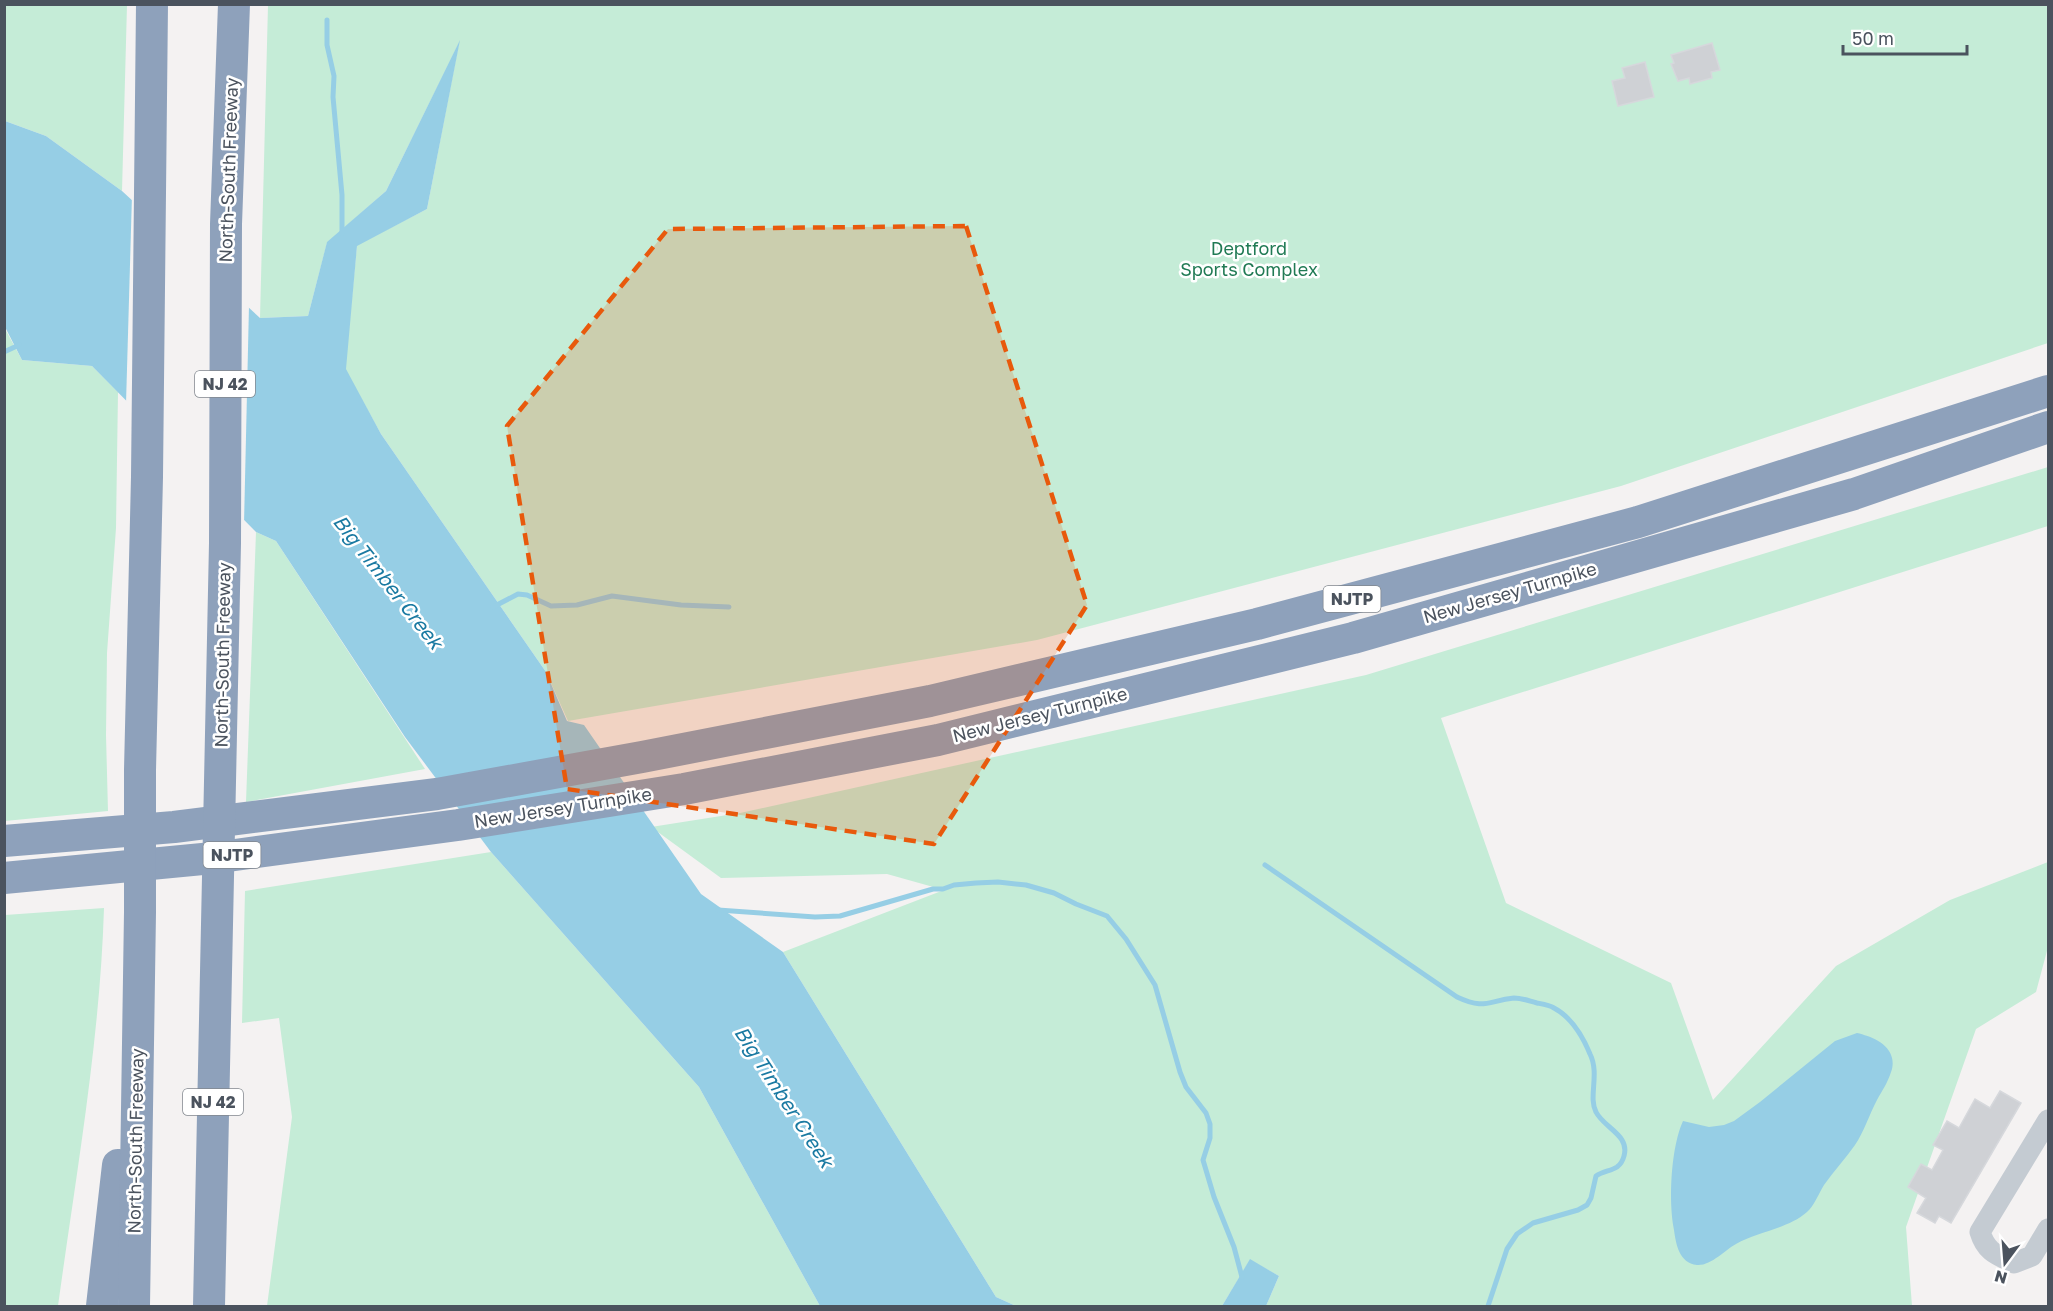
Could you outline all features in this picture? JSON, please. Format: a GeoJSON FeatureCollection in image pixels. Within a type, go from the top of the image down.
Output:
{"type":"FeatureCollection","features":[{"type":"Feature","properties":{"kind":"highway","name":"North-South Freeway"},"geometry":{"type":"LineString","coordinates":[[134,1306],[152,4]]}},
{"type":"Feature","properties":{"kind":"highway","name":"North-South Freeway"},"geometry":{"type":"LineString","coordinates":[[209,1306],[225,543],[226,224],[234,4]]}},
{"type":"Feature","properties":{"kind":"highway","name":"New Jersey Turnpike"},"geometry":{"type":"LineString","coordinates":[[4,841],[174,827],[437,794],[930,701],[1257,624],[1638,522],[2049,391]]}},
{"type":"Feature","properties":{"kind":"highway","name":"New Jersey Turnpike"},"geometry":{"type":"LineString","coordinates":[[4,878],[213,858],[458,825],[684,789],[938,740],[1353,638],[1854,494],[2049,427]]}},
{"type":"Feature","properties":{"kind":"highway"},"geometry":{"type":"LineString","coordinates":[[102,1306],[139,974]]}},
{"type":"Feature","properties":{"kind":"street"},"geometry":{"type":"LineString","coordinates":[[2049,1120],[1980,1232],[1984,1245],[2014,1263],[2032,1256],[2049,1229]]}},
{"type":"Feature","properties":{"kind":"highlighted area"},"geometry":{"type":"Polygon","coordinates":[[[966,226],[1087,605],[934,844],[567,789],[507,426],[668,229],[966,226]]]}},
{"type":"Feature","properties":{"kind":"green space"},"geometry":{"type":"Polygon","coordinates":[[[5,5],[127,5],[122,191],[46,136],[5,121],[5,5]]]}},
{"type":"Feature","properties":{"kind":"green space","name":"Deptford Sports Complex"},"geometry":{"type":"Polygon","coordinates":[[[268,5],[2048,5],[2048,343],[1621,486],[1037,640],[568,721],[546,672],[381,434],[345,369],[357,245],[427,209],[459,43],[386,191],[327,243],[308,316],[260,318],[268,5]]]}},
{"type":"Feature","properties":{"kind":"green space"},"geometry":{"type":"Polygon","coordinates":[[[4,327],[22,360],[92,366],[118,392],[116,528],[107,653],[108,811],[5,821],[4,327]]]}},
{"type":"Feature","properties":{"kind":"green space"},"geometry":{"type":"Polygon","coordinates":[[[2048,467],[2048,526],[1441,718],[1506,903],[1671,983],[1713,1100],[1836,966],[1950,900],[2048,862],[2048,947],[2036,992],[1976,1029],[1906,1227],[1912,1306],[1266,1306],[1279,1276],[1250,1260],[1222,1306],[1016,1306],[996,1297],[783,952],[944,890],[887,874],[721,878],[651,827],[740,813],[1366,675],[2048,467]]]}},
{"type":"Feature","properties":{"kind":"green space"},"geometry":{"type":"Polygon","coordinates":[[[256,532],[276,541],[425,769],[246,802],[256,532]]]}},
{"type":"Feature","properties":{"kind":"green space"},"geometry":{"type":"Polygon","coordinates":[[[491,852],[699,1087],[820,1306],[267,1306],[292,1117],[279,1018],[242,1023],[245,891],[491,852]]]}},
{"type":"Feature","properties":{"kind":"green space"},"geometry":{"type":"Polygon","coordinates":[[[104,908],[98,1008],[58,1306],[5,1306],[5,915],[104,908]]]}},
{"type":"Feature","properties":{"kind":"water","name":"Big Timber Creek"},"geometry":{"type":"Polygon","coordinates":[[[460,40],[427,209],[357,246],[346,369],[381,434],[546,672],[567,721],[584,725],[701,894],[783,952],[996,1297],[1016,1306],[820,1306],[699,1087],[491,852],[405,737],[276,541],[256,532],[92,366],[22,360],[5,327],[5,121],[46,136],[122,191],[260,318],[308,316],[327,242],[386,191],[460,40]]]}},
{"type":"Feature","properties":{"kind":"water"},"geometry":{"type":"Polygon","coordinates":[[[1857,1033],[1873,1038],[1887,1048],[1892,1060],[1892,1070],[1858,1140],[1824,1185],[1812,1206],[1799,1218],[1745,1240],[1707,1263],[1697,1265],[1686,1261],[1679,1252],[1676,1241],[1671,1204],[1673,1159],[1683,1121],[1709,1127],[1734,1121],[1835,1041],[1857,1033]]]}},
{"type":"Feature","properties":{"kind":"water"},"geometry":{"type":"Polygon","coordinates":[[[1250,1259],[1279,1276],[1266,1306],[1222,1306],[1250,1259]]]}},
{"type":"Feature","properties":{"kind":"pier"},"geometry":{"type":"Polygon","coordinates":[[[132,195],[249,305],[244,524],[126,404],[132,195]]]}},
{"type":"Feature","properties":{"kind":"building"},"geometry":{"type":"Polygon","coordinates":[[[1712,43],[1720,70],[1711,72],[1712,78],[1690,84],[1689,78],[1678,81],[1671,64],[1674,63],[1671,55],[1712,43]]]}},
{"type":"Feature","properties":{"kind":"building"},"geometry":{"type":"Polygon","coordinates":[[[1645,62],[1654,97],[1618,106],[1612,81],[1625,78],[1622,68],[1645,62]]]}},
{"type":"Feature","properties":{"kind":"building"},"geometry":{"type":"Polygon","coordinates":[[[2000,1091],[2021,1103],[1951,1223],[1939,1216],[1935,1223],[1917,1213],[1926,1198],[1908,1187],[1921,1164],[1932,1170],[1943,1150],[1933,1145],[1947,1121],[1959,1128],[1975,1099],[1990,1108],[2000,1091]]]}},
{"type":"Feature","properties":{"kind":"waterway"},"geometry":{"type":"LineString","coordinates":[[327,20],[327,45],[334,76],[333,97],[342,195],[342,233]]}},
{"type":"Feature","properties":{"kind":"waterway"},"geometry":{"type":"LineString","coordinates":[[4,352],[19,345]]}},
{"type":"Feature","properties":{"kind":"waterway"},"geometry":{"type":"LineString","coordinates":[[493,607],[518,594],[527,595],[551,606],[577,605],[612,596],[681,605],[729,607]]}},
{"type":"Feature","properties":{"kind":"waterway"},"geometry":{"type":"LineString","coordinates":[[1265,865],[1457,997],[1480,1004],[1517,998],[1550,1006],[1566,1017],[1584,1041],[1593,1062],[1594,1106],[1600,1118],[1620,1137],[1625,1149],[1623,1159],[1617,1167],[1596,1176],[1587,1205],[1578,1210],[1533,1223],[1517,1234],[1507,1249],[1488,1306]]}},
{"type":"Feature","properties":{"kind":"waterway"},"geometry":{"type":"LineString","coordinates":[[718,910],[815,917],[840,916],[933,889],[998,882],[1026,885],[1054,893],[1107,916],[1126,939],[1155,985],[1180,1072],[1186,1087],[1206,1113],[1210,1124],[1210,1138],[1203,1160],[1214,1197],[1234,1247],[1242,1277]]}}]}
